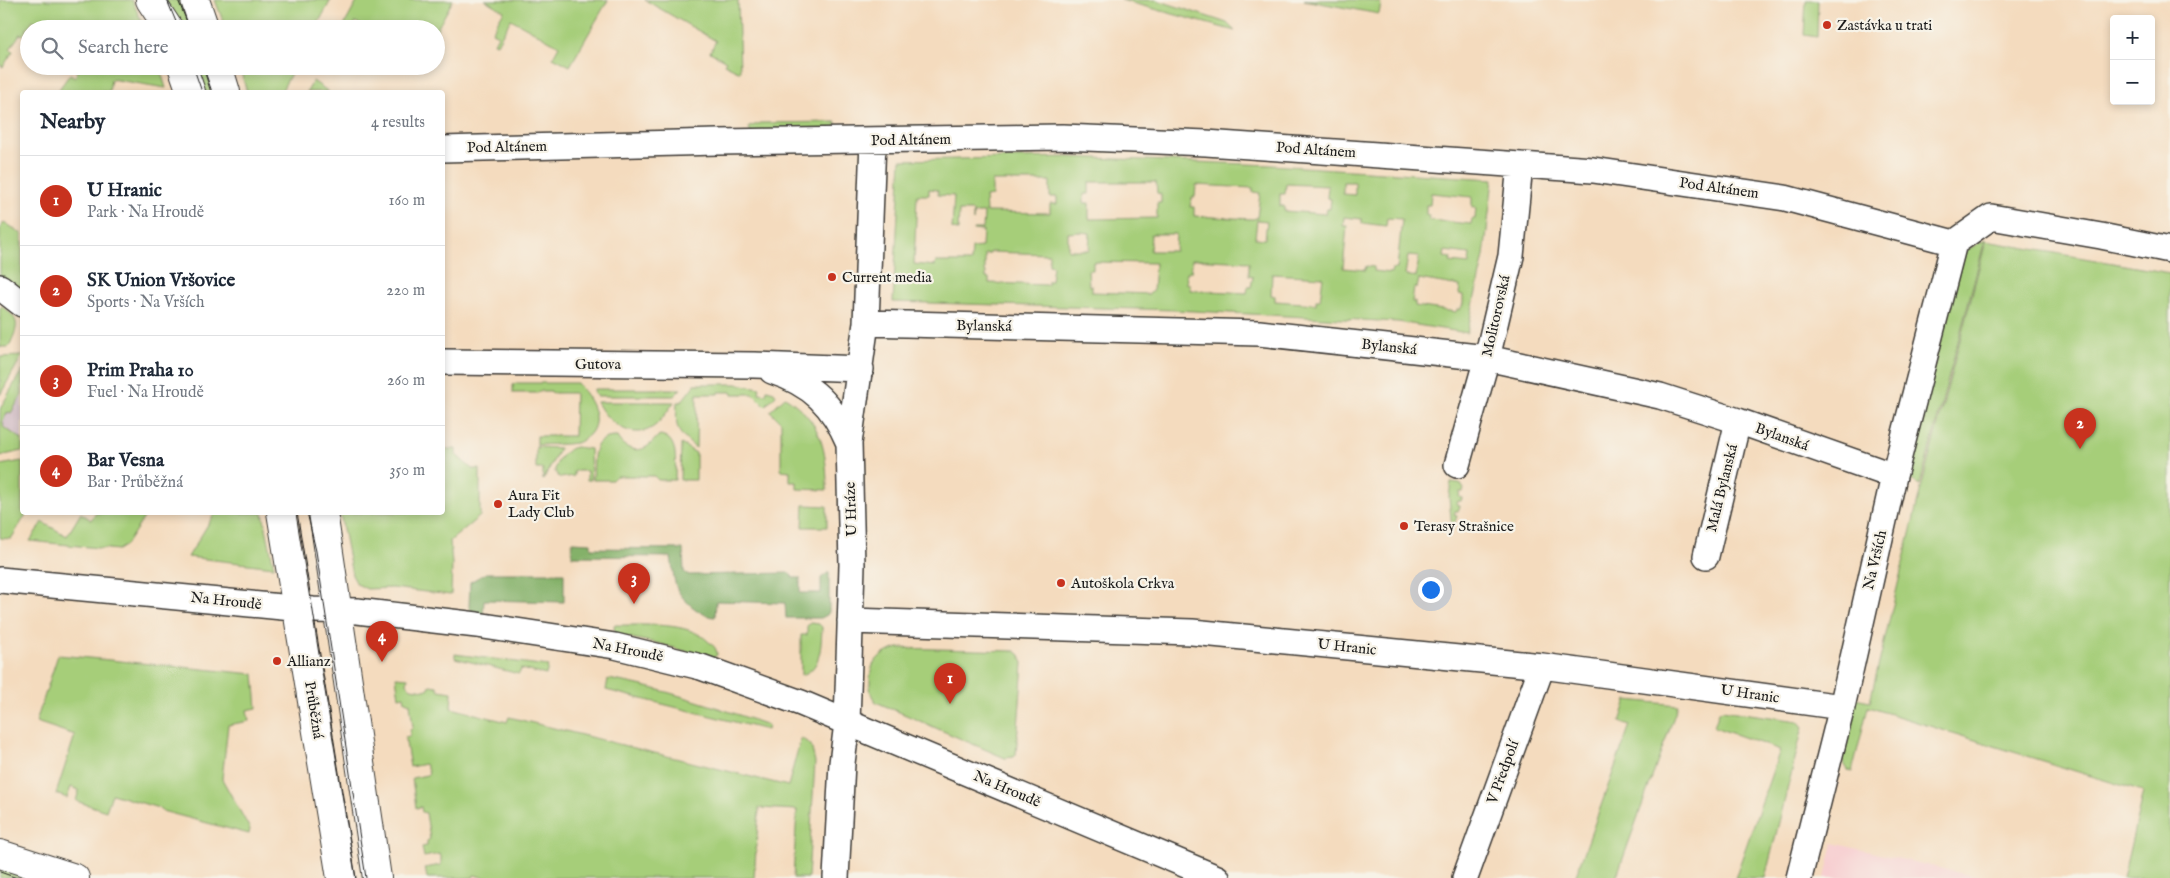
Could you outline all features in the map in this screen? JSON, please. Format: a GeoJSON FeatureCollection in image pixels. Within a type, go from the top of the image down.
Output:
{"type":"FeatureCollection","features":[{"type":"Feature","properties":{"kind":"main road"},"geometry":{"type":"LineString","coordinates":[[150,0],[163,20]]}},
{"type":"Feature","properties":{"kind":"main road"},"geometry":{"type":"LineString","coordinates":[[195,0],[203,20]]}},
{"type":"Feature","properties":{"kind":"main road"},"geometry":{"type":"LineString","coordinates":[[185,75],[190,90]]}},
{"type":"Feature","properties":{"kind":"main road"},"geometry":{"type":"LineString","coordinates":[[221,75],[225,90]]}},
{"type":"Feature","properties":{"kind":"main road","name":"Průběžná"},"geometry":{"type":"LineString","coordinates":[[282,515],[341,878]]}},
{"type":"Feature","properties":{"kind":"main road"},"geometry":{"type":"LineString","coordinates":[[323,515],[377,878]]}},
{"type":"Feature","properties":{"kind":"main road"},"geometry":{"type":"LineString","coordinates":[[0,854],[75,878]]}},
{"type":"Feature","properties":{"kind":"street","name":"Pod Altánem"},"geometry":{"type":"LineString","coordinates":[[445,149],[1063,136],[1206,142],[1593,170],[1785,198],[1954,243]]}},
{"type":"Feature","properties":{"kind":"street","name":"U Hráze"},"geometry":{"type":"LineString","coordinates":[[836,878],[847,723],[852,564],[848,443],[861,369],[866,323],[873,141]]}},
{"type":"Feature","properties":{"kind":"street","name":"Molitorovská"},"geometry":{"type":"LineString","coordinates":[[1457,464],[1487,358],[1511,256],[1520,165]]}},
{"type":"Feature","properties":{"kind":"street"},"geometry":{"type":"LineString","coordinates":[[1954,243],[1991,217],[2170,250]]}},
{"type":"Feature","properties":{"kind":"street","name":"Na Vrších"},"geometry":{"type":"LineString","coordinates":[[1799,878],[1842,706],[1894,476],[1954,243]]}},
{"type":"Feature","properties":{"kind":"street"},"geometry":{"type":"LineString","coordinates":[[0,287],[20,302]]}},
{"type":"Feature","properties":{"kind":"street","name":"Bylanská"},"geometry":{"type":"LineString","coordinates":[[866,323],[1259,333],[1487,358],[1660,396],[1738,421],[1894,476]]}},
{"type":"Feature","properties":{"kind":"street","name":"Gutova"},"geometry":{"type":"LineString","coordinates":[[445,362],[754,365],[861,369]]}},
{"type":"Feature","properties":{"kind":"street","name":"Gutova"},"geometry":{"type":"LineString","coordinates":[[754,365],[791,377],[809,388],[830,407],[840,423],[848,443]]}},
{"type":"Feature","properties":{"kind":"street","name":"Malá Bylanská"},"geometry":{"type":"LineString","coordinates":[[1706,556],[1738,421]]}},
{"type":"Feature","properties":{"kind":"street","name":"Na Hroudě"},"geometry":{"type":"LineString","coordinates":[[0,580],[338,612],[357,612],[477,625],[615,646],[661,656],[701,667],[776,693],[1217,878]]}},
{"type":"Feature","properties":{"kind":"street","name":"U Hranic"},"geometry":{"type":"LineString","coordinates":[[850,621],[1192,632],[1542,666],[1842,706]]}},
{"type":"Feature","properties":{"kind":"street","name":"V Předpolí"},"geometry":{"type":"LineString","coordinates":[[1465,878],[1542,666]]}},
{"type":"Feature","properties":{"kind":"shaded area"},"geometry":{"type":"Polygon","coordinates":[[[20,398],[20,438],[3,426],[2,422],[8,412],[11,413],[20,398]]]}},
{"type":"Feature","properties":{"kind":"shaded area"},"geometry":{"type":"Polygon","coordinates":[[[1833,843],[1981,878],[1825,878],[1833,843]]]}},
{"type":"Feature","properties":{"kind":"green space"},"geometry":{"type":"Polygon","coordinates":[[[0,0],[132,0],[141,20],[20,20],[20,34],[10,49],[13,51],[3,67],[0,65],[0,0]]]}},
{"type":"Feature","properties":{"kind":"green space"},"geometry":{"type":"Polygon","coordinates":[[[161,0],[186,0],[193,20],[170,20],[161,0]]]}},
{"type":"Feature","properties":{"kind":"green space"},"geometry":{"type":"Polygon","coordinates":[[[215,0],[331,0],[320,20],[223,20],[215,0]]]}},
{"type":"Feature","properties":{"kind":"green space"},"geometry":{"type":"Polygon","coordinates":[[[358,0],[453,0],[442,20],[347,20],[358,0]]]}},
{"type":"Feature","properties":{"kind":"green space"},"geometry":{"type":"Polygon","coordinates":[[[485,0],[608,0],[570,66],[553,57],[559,46],[511,19],[497,44],[494,43],[498,35],[492,32],[504,11],[485,0]]]}},
{"type":"Feature","properties":{"kind":"green space"},"geometry":{"type":"Polygon","coordinates":[[[645,0],[738,0],[740,72],[724,64],[726,61],[710,52],[716,41],[645,0]]]}},
{"type":"Feature","properties":{"kind":"green space"},"geometry":{"type":"Polygon","coordinates":[[[1121,0],[1157,0],[1227,23],[1235,31],[1121,0]]]}},
{"type":"Feature","properties":{"kind":"green space"},"geometry":{"type":"Polygon","coordinates":[[[1304,0],[1369,0],[1381,3],[1379,14],[1304,0]]]}},
{"type":"Feature","properties":{"kind":"green space"},"geometry":{"type":"Polygon","coordinates":[[[1806,0],[1818,0],[1817,37],[1804,35],[1806,0]]]}},
{"type":"Feature","properties":{"kind":"green space"},"geometry":{"type":"Polygon","coordinates":[[[69,75],[75,77],[76,75],[162,75],[166,88],[111,79],[109,90],[58,90],[69,75]]]}},
{"type":"Feature","properties":{"kind":"green space"},"geometry":{"type":"Polygon","coordinates":[[[190,75],[212,75],[217,90],[195,90],[190,75]]]}},
{"type":"Feature","properties":{"kind":"green space"},"geometry":{"type":"Polygon","coordinates":[[[242,75],[290,75],[282,90],[246,90],[242,75]]]}},
{"type":"Feature","properties":{"kind":"green space"},"geometry":{"type":"Polygon","coordinates":[[[313,81],[326,90],[308,90],[313,81]]]}},
{"type":"Feature","properties":{"kind":"green space"},"geometry":{"type":"Polygon","coordinates":[[[836,122],[836,133],[751,135],[749,127],[761,123],[836,122]]]}},
{"type":"Feature","properties":{"kind":"green space"},"geometry":{"type":"Polygon","coordinates":[[[1068,157],[1271,165],[1493,179],[1484,256],[1467,333],[1398,322],[1175,310],[893,302],[901,160],[1068,157]],[[992,181],[992,196],[985,197],[986,212],[1050,213],[1050,204],[1057,204],[1057,197],[1050,197],[1050,181],[992,181]],[[1089,182],[1089,194],[1084,194],[1084,203],[1089,203],[1089,219],[1157,218],[1157,203],[1161,203],[1161,194],[1157,193],[1156,182],[1089,182]],[[1343,182],[1343,194],[1355,195],[1355,182],[1343,182]],[[1286,184],[1285,194],[1280,194],[1280,206],[1284,206],[1284,211],[1325,214],[1326,209],[1330,209],[1331,199],[1327,198],[1328,186],[1286,184]],[[1196,185],[1195,197],[1192,197],[1190,207],[1194,207],[1194,216],[1257,218],[1260,193],[1253,192],[1253,188],[1196,185]],[[929,189],[929,195],[917,195],[914,264],[935,266],[936,262],[971,262],[972,248],[982,247],[983,231],[973,229],[983,229],[984,213],[974,213],[973,221],[973,211],[959,211],[958,230],[952,229],[954,196],[938,195],[938,190],[929,189]],[[1431,193],[1430,205],[1426,205],[1426,215],[1430,215],[1429,220],[1471,224],[1472,219],[1475,219],[1476,207],[1472,207],[1472,197],[1431,193]],[[1344,217],[1343,226],[1347,226],[1343,268],[1365,270],[1366,266],[1374,267],[1374,271],[1391,273],[1392,269],[1397,269],[1402,219],[1387,218],[1386,226],[1362,223],[1362,219],[1344,217]],[[1257,220],[1255,238],[1265,239],[1267,221],[1257,220]],[[1068,233],[1068,250],[1089,250],[1090,233],[1068,233]],[[1151,234],[1150,251],[1175,251],[1176,234],[1151,234]],[[1445,251],[1444,257],[1451,258],[1450,262],[1469,264],[1470,254],[1445,251]],[[990,252],[990,254],[985,254],[986,278],[989,278],[989,283],[1048,285],[1048,281],[1051,281],[1053,266],[1049,265],[1049,254],[990,252]],[[1408,256],[1405,275],[1416,277],[1419,257],[1408,256]],[[1192,259],[1191,272],[1186,272],[1187,284],[1190,284],[1190,290],[1247,293],[1248,287],[1251,287],[1253,277],[1249,276],[1249,262],[1192,259]],[[1093,262],[1093,270],[1088,270],[1089,286],[1092,286],[1092,292],[1150,294],[1150,292],[1153,292],[1155,263],[1093,262]],[[1272,274],[1271,295],[1275,296],[1275,301],[1316,304],[1316,300],[1320,300],[1323,277],[1272,274]],[[1419,279],[1417,288],[1414,288],[1412,302],[1415,302],[1415,306],[1456,312],[1457,309],[1460,310],[1463,304],[1463,295],[1459,294],[1460,286],[1419,279]]]}},
{"type":"Feature","properties":{"kind":"green space"},"geometry":{"type":"Polygon","coordinates":[[[4,222],[20,233],[20,290],[0,275],[0,229],[4,222]]]}},
{"type":"Feature","properties":{"kind":"green space"},"geometry":{"type":"Polygon","coordinates":[[[1985,240],[1920,485],[1909,479],[1907,471],[1961,259],[1968,249],[1985,240]]]}},
{"type":"Feature","properties":{"kind":"green space"},"geometry":{"type":"Polygon","coordinates":[[[1986,241],[2170,273],[2170,878],[2123,878],[2143,792],[1868,707],[1852,772],[1848,770],[1838,754],[1855,698],[1870,701],[1920,492],[1986,241]]]}},
{"type":"Feature","properties":{"kind":"green space"},"geometry":{"type":"Polygon","coordinates":[[[2,306],[13,316],[16,324],[15,334],[9,347],[0,347],[0,308],[2,306]]]}},
{"type":"Feature","properties":{"kind":"green space"},"geometry":{"type":"Polygon","coordinates":[[[20,356],[20,360],[0,395],[0,357],[20,356]]]}},
{"type":"Feature","properties":{"kind":"green space"},"geometry":{"type":"Polygon","coordinates":[[[20,374],[20,398],[11,413],[8,412],[2,422],[4,423],[3,427],[20,438],[20,451],[0,456],[0,409],[20,374]]]}},
{"type":"Feature","properties":{"kind":"green space"},"geometry":{"type":"Polygon","coordinates":[[[516,383],[577,383],[593,408],[595,422],[593,429],[589,435],[576,443],[537,445],[537,436],[574,436],[575,393],[539,391],[538,393],[513,393],[513,385],[516,383]]]}},
{"type":"Feature","properties":{"kind":"green space"},"geometry":{"type":"Polygon","coordinates":[[[695,384],[737,384],[760,388],[759,393],[766,394],[767,390],[774,392],[776,395],[765,406],[753,394],[719,392],[719,394],[697,394],[696,448],[680,433],[676,417],[677,402],[681,402],[695,384]]]}},
{"type":"Feature","properties":{"kind":"green space"},"geometry":{"type":"Polygon","coordinates":[[[594,389],[681,389],[674,396],[597,396],[594,393],[594,389]]]}},
{"type":"Feature","properties":{"kind":"green space"},"geometry":{"type":"Polygon","coordinates":[[[785,397],[807,415],[820,437],[826,461],[827,490],[797,489],[797,482],[790,482],[790,471],[781,470],[781,422],[770,411],[785,397]]]}},
{"type":"Feature","properties":{"kind":"green space"},"geometry":{"type":"Polygon","coordinates":[[[597,402],[674,402],[657,424],[649,430],[640,432],[622,428],[608,417],[597,402]]]}},
{"type":"Feature","properties":{"kind":"green space"},"geometry":{"type":"Polygon","coordinates":[[[660,435],[671,441],[674,447],[676,460],[675,480],[658,480],[654,476],[616,476],[612,480],[593,480],[595,450],[602,441],[617,437],[627,447],[639,450],[650,445],[660,435]]]}},
{"type":"Feature","properties":{"kind":"green space"},"geometry":{"type":"Polygon","coordinates":[[[681,444],[696,453],[696,480],[680,480],[681,444]]]}},
{"type":"Feature","properties":{"kind":"green space"},"geometry":{"type":"Polygon","coordinates":[[[536,447],[560,448],[543,480],[543,469],[536,469],[536,447]]]}},
{"type":"Feature","properties":{"kind":"green space"},"geometry":{"type":"Polygon","coordinates":[[[576,447],[590,449],[591,480],[587,480],[587,471],[574,471],[574,476],[560,478],[555,472],[561,456],[568,450],[576,447]]]}},
{"type":"Feature","properties":{"kind":"green space"},"geometry":{"type":"Polygon","coordinates":[[[445,449],[456,449],[456,455],[472,469],[480,469],[480,516],[450,541],[452,564],[451,595],[392,588],[367,589],[357,584],[352,575],[340,515],[445,515],[445,449]]]}},
{"type":"Feature","properties":{"kind":"green space"},"geometry":{"type":"Polygon","coordinates":[[[20,461],[20,515],[26,515],[11,539],[0,538],[0,465],[20,461]]]}},
{"type":"Feature","properties":{"kind":"green space"},"geometry":{"type":"Polygon","coordinates":[[[1451,482],[1460,483],[1464,489],[1463,492],[1460,492],[1459,497],[1462,498],[1461,501],[1458,501],[1457,505],[1460,506],[1458,511],[1455,511],[1454,515],[1457,516],[1452,530],[1449,497],[1451,482]]]}},
{"type":"Feature","properties":{"kind":"green space"},"geometry":{"type":"Polygon","coordinates":[[[804,505],[827,506],[827,527],[803,527],[804,505]]]}},
{"type":"Feature","properties":{"kind":"green space"},"geometry":{"type":"Polygon","coordinates":[[[80,515],[84,515],[91,520],[95,515],[146,515],[126,545],[118,550],[30,541],[42,522],[67,536],[80,515]]]}},
{"type":"Feature","properties":{"kind":"green space"},"geometry":{"type":"Polygon","coordinates":[[[214,515],[263,515],[274,567],[188,557],[214,515]]]}},
{"type":"Feature","properties":{"kind":"green space"},"geometry":{"type":"Polygon","coordinates":[[[572,542],[591,543],[591,548],[683,549],[684,572],[689,575],[790,573],[793,578],[800,578],[800,593],[821,593],[821,578],[829,572],[829,612],[821,618],[786,618],[785,603],[716,601],[715,617],[710,616],[693,608],[680,594],[675,581],[671,557],[572,556],[572,542]]]}},
{"type":"Feature","properties":{"kind":"green space"},"geometry":{"type":"Polygon","coordinates":[[[486,573],[564,573],[564,602],[484,600],[483,616],[473,613],[469,607],[470,582],[486,573]]]}},
{"type":"Feature","properties":{"kind":"green space"},"geometry":{"type":"Polygon","coordinates":[[[810,623],[819,624],[822,627],[819,656],[813,668],[801,675],[801,635],[807,635],[807,626],[810,623]]]}},
{"type":"Feature","properties":{"kind":"green space"},"geometry":{"type":"Polygon","coordinates":[[[614,625],[651,625],[689,630],[711,643],[716,649],[717,655],[713,658],[708,658],[661,644],[615,635],[614,625]]]}},
{"type":"Feature","properties":{"kind":"green space"},"geometry":{"type":"Polygon","coordinates":[[[898,648],[1015,651],[1020,655],[1023,663],[1016,754],[1014,757],[1005,758],[876,702],[870,689],[874,663],[886,652],[898,648]]]}},
{"type":"Feature","properties":{"kind":"green space"},"geometry":{"type":"Polygon","coordinates":[[[455,654],[548,666],[546,675],[521,669],[519,674],[455,658],[455,654]]]}},
{"type":"Feature","properties":{"kind":"green space"},"geometry":{"type":"Polygon","coordinates":[[[58,655],[254,674],[257,708],[247,710],[249,721],[228,725],[222,779],[250,829],[249,834],[162,811],[162,809],[112,794],[106,811],[76,801],[79,790],[71,787],[67,798],[56,794],[75,735],[36,722],[58,655]]]}},
{"type":"Feature","properties":{"kind":"green space"},"geometry":{"type":"Polygon","coordinates":[[[396,677],[408,678],[407,684],[411,688],[425,690],[430,685],[437,686],[439,690],[452,692],[451,708],[507,722],[509,717],[788,786],[801,738],[811,745],[815,762],[808,878],[793,878],[797,810],[759,808],[754,878],[485,878],[474,875],[473,878],[427,878],[425,868],[441,865],[441,856],[439,854],[424,857],[422,847],[427,846],[427,841],[430,839],[426,813],[422,812],[421,807],[416,808],[412,778],[429,773],[425,764],[410,767],[405,737],[410,736],[410,730],[413,728],[410,703],[405,701],[404,696],[399,697],[396,677]]]}},
{"type":"Feature","properties":{"kind":"green space"},"geometry":{"type":"Polygon","coordinates":[[[608,679],[649,687],[709,705],[768,725],[767,730],[606,690],[608,679]]]}},
{"type":"Feature","properties":{"kind":"green space"},"geometry":{"type":"Polygon","coordinates":[[[1627,700],[1678,705],[1616,878],[1575,878],[1630,725],[1620,722],[1627,700]]]}},
{"type":"Feature","properties":{"kind":"green space"},"geometry":{"type":"Polygon","coordinates":[[[1722,710],[1798,721],[1803,727],[1765,878],[1735,878],[1780,750],[1714,727],[1719,712],[1722,710]]]}},
{"type":"Feature","properties":{"kind":"green space"},"geometry":{"type":"Polygon","coordinates":[[[0,861],[55,878],[0,878],[0,861]]]}},
{"type":"Feature","properties":{"kind":"tram line"},"geometry":{"type":"LineString","coordinates":[[167,0],[175,20]]}},
{"type":"Feature","properties":{"kind":"tram line"},"geometry":{"type":"LineString","coordinates":[[178,0],[186,20]]}},
{"type":"Feature","properties":{"kind":"tram line"},"geometry":{"type":"LineString","coordinates":[[196,75],[201,90]]}},
{"type":"Feature","properties":{"kind":"tram line"},"geometry":{"type":"LineString","coordinates":[[206,75],[211,90]]}},
{"type":"Feature","properties":{"kind":"tram line"},"geometry":{"type":"LineString","coordinates":[[297,515],[356,878]]}},
{"type":"Feature","properties":{"kind":"tram line"},"geometry":{"type":"LineString","coordinates":[[308,515],[316,551],[366,878]]}},
{"type":"Feature","properties":{"kind":"tram line"},"geometry":{"type":"LineString","coordinates":[[0,872],[17,878]]}},
{"type":"Feature","properties":{"kind":"place","name":"Zastávka u trati"},"geometry":{"type":"Point","coordinates":[1827,25]}},
{"type":"Feature","properties":{"kind":"place","name":"Current media"},"geometry":{"type":"Point","coordinates":[832,277]}},
{"type":"Feature","properties":{"kind":"place","name":"SK Union Vršovice"},"geometry":{"type":"Point","coordinates":[2080,449]}},
{"type":"Feature","properties":{"kind":"place","name":"Aura Fit Lady Club"},"geometry":{"type":"Point","coordinates":[498,504]}},
{"type":"Feature","properties":{"kind":"place","name":"Terasy Strašnice"},"geometry":{"type":"Point","coordinates":[1404,526]}},
{"type":"Feature","properties":{"kind":"place","name":"Autoškola Crkva"},"geometry":{"type":"Point","coordinates":[1061,583]}},
{"type":"Feature","properties":{"kind":"place","name":"Prim Praha 10"},"geometry":{"type":"Point","coordinates":[634,604]}},
{"type":"Feature","properties":{"kind":"place","name":"Allianz"},"geometry":{"type":"Point","coordinates":[277,661]}},
{"type":"Feature","properties":{"kind":"place","name":"Bar Vesna"},"geometry":{"type":"Point","coordinates":[382,662]}},
{"type":"Feature","properties":{"kind":"place","name":"U Hranic"},"geometry":{"type":"Point","coordinates":[950,704]}}]}
